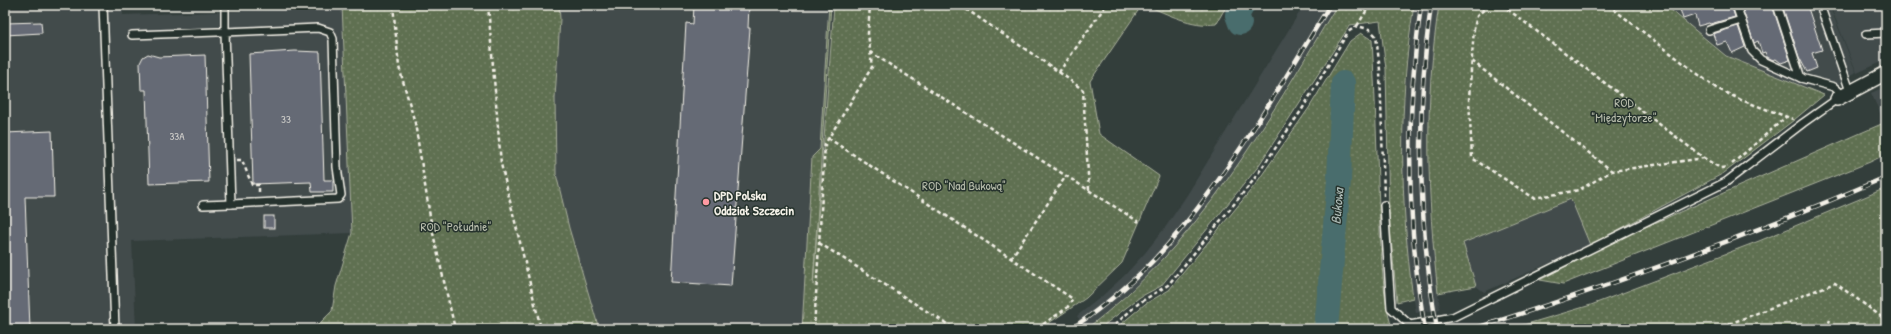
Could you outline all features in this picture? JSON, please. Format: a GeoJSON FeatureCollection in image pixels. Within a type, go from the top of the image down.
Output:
{"type":"FeatureCollection","features":[{"type":"Feature","properties":{"kind":"street"},"geometry":{"type":"LineString","coordinates":[[1844,95],[1886,74]]}},
{"type":"Feature","properties":{"kind":"lane"},"geometry":{"type":"LineString","coordinates":[[103,5],[115,329]]}},
{"type":"Feature","properties":{"kind":"lane"},"geometry":{"type":"LineString","coordinates":[[224,5],[231,204]]}},
{"type":"Feature","properties":{"kind":"lane"},"geometry":{"type":"LineString","coordinates":[[1736,5],[1752,51],[1761,60],[1801,78],[1834,87],[1844,95]]}},
{"type":"Feature","properties":{"kind":"lane"},"geometry":{"type":"LineString","coordinates":[[1777,5],[1801,78]]}},
{"type":"Feature","properties":{"kind":"lane"},"geometry":{"type":"LineString","coordinates":[[1820,5],[1844,95]]}},
{"type":"Feature","properties":{"kind":"lane"},"geometry":{"type":"LineString","coordinates":[[1709,30],[1741,20]]}},
{"type":"Feature","properties":{"kind":"lane"},"geometry":{"type":"LineString","coordinates":[[132,35],[318,28],[327,30],[332,35],[337,167],[341,195],[340,198],[335,200],[203,205]]}},
{"type":"Feature","properties":{"kind":"lane"},"geometry":{"type":"LineString","coordinates":[[1866,34],[1886,33]]}},
{"type":"Feature","properties":{"kind":"lane"},"geometry":{"type":"LineString","coordinates":[[1384,205],[1391,308],[1410,325],[1453,317],[1726,182],[1803,123],[1844,95]]}},
{"type":"Feature","properties":{"kind":"path"},"geometry":{"type":"LineString","coordinates":[[393,5],[399,67],[415,123],[432,229],[455,329]]}},
{"type":"Feature","properties":{"kind":"path"},"geometry":{"type":"LineString","coordinates":[[488,5],[501,164],[541,329]]}},
{"type":"Feature","properties":{"kind":"path"},"geometry":{"type":"LineString","coordinates":[[814,329],[825,144],[872,67],[868,34],[870,5]]}},
{"type":"Feature","properties":{"kind":"path"},"geometry":{"type":"LineString","coordinates":[[960,5],[1083,90],[1089,190]]}},
{"type":"Feature","properties":{"kind":"path"},"geometry":{"type":"LineString","coordinates":[[1059,72],[1106,5]]}},
{"type":"Feature","properties":{"kind":"path"},"geometry":{"type":"LineString","coordinates":[[1110,329],[1139,303],[1168,285],[1252,182],[1300,111],[1348,32],[1357,26],[1370,5]]}},
{"type":"Feature","properties":{"kind":"path"},"geometry":{"type":"LineString","coordinates":[[1489,5],[1477,16],[1474,28],[1469,99],[1472,158],[1534,198],[1579,190],[1612,171],[1704,158]]}},
{"type":"Feature","properties":{"kind":"path"},"geometry":{"type":"LineString","coordinates":[[1502,5],[1704,158],[1720,168],[1727,167],[1786,117]]}},
{"type":"Feature","properties":{"kind":"path"},"geometry":{"type":"LineString","coordinates":[[1608,5],[1716,88],[1741,100],[1794,120]]}},
{"type":"Feature","properties":{"kind":"path"},"geometry":{"type":"LineString","coordinates":[[1357,26],[1369,29],[1376,36],[1380,70],[1384,205]]}},
{"type":"Feature","properties":{"kind":"path"},"geometry":{"type":"LineString","coordinates":[[870,51],[1138,222]]}},
{"type":"Feature","properties":{"kind":"path"},"geometry":{"type":"LineString","coordinates":[[1472,61],[1612,171]]}},
{"type":"Feature","properties":{"kind":"path"},"geometry":{"type":"LineString","coordinates":[[828,138],[1073,299],[1067,308],[1036,329]]}},
{"type":"Feature","properties":{"kind":"path"},"geometry":{"type":"LineString","coordinates":[[229,160],[242,160],[252,185],[258,185]]}},
{"type":"Feature","properties":{"kind":"path"},"geometry":{"type":"LineString","coordinates":[[1011,258],[1066,176]]}},
{"type":"Feature","properties":{"kind":"path"},"geometry":{"type":"LineString","coordinates":[[819,243],[955,329]]}},
{"type":"Feature","properties":{"kind":"path"},"geometry":{"type":"LineString","coordinates":[[1716,329],[1835,283],[1886,320]]}},
{"type":"Feature","properties":{"kind":"path"},"geometry":{"type":"LineString","coordinates":[[1826,329],[1830,320]]}},
{"type":"Feature","properties":{"kind":"shaded area"},"geometry":{"type":"Polygon","coordinates":[[[5,5],[122,5],[123,15],[342,8],[352,233],[132,241],[136,329],[5,329],[5,5]]]}},
{"type":"Feature","properties":{"kind":"shaded area"},"geometry":{"type":"Polygon","coordinates":[[[559,5],[829,5],[820,149],[812,157],[802,329],[599,329],[569,228],[556,174],[555,98],[560,19],[559,5]]]}},
{"type":"Feature","properties":{"kind":"shaded area"},"geometry":{"type":"Polygon","coordinates":[[[1304,5],[1337,5],[1233,174],[1196,223],[1154,270],[1086,329],[1077,316],[1124,276],[1145,253],[1167,225],[1304,5]]]}},
{"type":"Feature","properties":{"kind":"shaded area"},"geometry":{"type":"Polygon","coordinates":[[[1414,5],[1439,5],[1428,134],[1428,171],[1429,210],[1440,309],[1416,313],[1406,242],[1403,170],[1404,102],[1414,5]]]}},
{"type":"Feature","properties":{"kind":"shaded area"},"geometry":{"type":"Polygon","coordinates":[[[1665,5],[1829,5],[1856,72],[1834,87],[1798,86],[1726,56],[1665,5]]]}},
{"type":"Feature","properties":{"kind":"shaded area"},"geometry":{"type":"Polygon","coordinates":[[[1830,5],[1886,5],[1886,60],[1857,73],[1830,5]]]}},
{"type":"Feature","properties":{"kind":"shaded area"},"geometry":{"type":"Polygon","coordinates":[[[1886,86],[1886,115],[1882,117],[1871,93],[1886,86]]]}},
{"type":"Feature","properties":{"kind":"shaded area"},"geometry":{"type":"Polygon","coordinates":[[[1571,199],[1590,245],[1484,292],[1476,286],[1463,243],[1571,199]]]}},
{"type":"Feature","properties":{"kind":"green space","name":"ROD \"Południe\""},"geometry":{"type":"Polygon","coordinates":[[[342,5],[559,5],[560,19],[555,98],[556,174],[569,228],[599,329],[314,329],[332,311],[336,286],[352,233],[342,5]]]}},
{"type":"Feature","properties":{"kind":"green space","name":"ROD \"Nad Bukową\""},"geometry":{"type":"Polygon","coordinates":[[[829,5],[831,5],[813,285],[834,5],[1142,5],[1090,81],[1099,134],[1159,176],[1122,263],[1086,298],[1040,329],[802,329],[812,157],[820,149],[829,5]]]}},
{"type":"Feature","properties":{"kind":"green space"},"geometry":{"type":"Polygon","coordinates":[[[1145,5],[1227,5],[1216,24],[1198,24],[1180,19],[1145,5]]]}},
{"type":"Feature","properties":{"kind":"green space"},"geometry":{"type":"Polygon","coordinates":[[[1337,5],[1414,5],[1405,78],[1403,115],[1403,188],[1405,225],[1413,298],[1397,302],[1389,216],[1386,69],[1380,21],[1350,25],[1257,168],[1161,286],[1140,297],[1099,329],[1086,329],[1127,295],[1163,259],[1197,220],[1256,138],[1337,5]]]}},
{"type":"Feature","properties":{"kind":"green space","name":"ROD \"Międzytorze\""},"geometry":{"type":"Polygon","coordinates":[[[1439,5],[1665,5],[1726,56],[1824,95],[1794,120],[1724,173],[1590,245],[1571,199],[1463,243],[1476,286],[1438,293],[1431,220],[1429,113],[1434,41],[1439,5]]]}},
{"type":"Feature","properties":{"kind":"green space"},"geometry":{"type":"Polygon","coordinates":[[[1361,33],[1372,40],[1381,257],[1385,293],[1392,329],[1115,329],[1145,304],[1169,290],[1255,185],[1309,108],[1350,41],[1361,33]]]}},
{"type":"Feature","properties":{"kind":"green space"},"geometry":{"type":"Polygon","coordinates":[[[1886,122],[1886,154],[1870,162],[1563,284],[1540,280],[1618,239],[1886,122]]]}},
{"type":"Feature","properties":{"kind":"green space"},"geometry":{"type":"Polygon","coordinates":[[[1886,188],[1886,329],[1510,329],[1591,305],[1759,241],[1886,188]]]}},
{"type":"Feature","properties":{"kind":"building","name":"DPD Polska Oddział Szczecin"},"geometry":{"type":"Polygon","coordinates":[[[694,5],[749,6],[748,28],[750,28],[731,286],[671,282],[686,23],[693,24],[694,5]]]}},
{"type":"Feature","properties":{"kind":"building"},"geometry":{"type":"Polygon","coordinates":[[[1691,5],[1731,5],[1735,17],[1698,26],[1695,15],[1683,19],[1680,9],[1691,5]]]}},
{"type":"Feature","properties":{"kind":"building"},"geometry":{"type":"Polygon","coordinates":[[[1741,5],[1772,5],[1790,60],[1781,63],[1776,59],[1773,60],[1767,57],[1765,52],[1762,53],[1758,41],[1754,43],[1741,5]]]}},
{"type":"Feature","properties":{"kind":"building"},"geometry":{"type":"Polygon","coordinates":[[[1782,5],[1807,5],[1822,50],[1812,53],[1817,68],[1807,72],[1799,57],[1782,5]]]}},
{"type":"Feature","properties":{"kind":"building"},"geometry":{"type":"Polygon","coordinates":[[[41,22],[42,33],[5,35],[5,23],[41,22]]]}},
{"type":"Feature","properties":{"kind":"building"},"geometry":{"type":"Polygon","coordinates":[[[1738,26],[1745,47],[1732,53],[1727,42],[1717,45],[1713,34],[1738,26]]]}},
{"type":"Feature","properties":{"kind":"building"},"geometry":{"type":"Polygon","coordinates":[[[295,51],[320,52],[324,180],[333,180],[333,192],[312,192],[311,182],[253,184],[249,54],[295,51]]]}},
{"type":"Feature","properties":{"kind":"building"},"geometry":{"type":"Polygon","coordinates":[[[148,54],[159,57],[205,55],[209,182],[149,184],[146,90],[141,90],[140,63],[143,57],[148,54]]]}},
{"type":"Feature","properties":{"kind":"building"},"geometry":{"type":"Polygon","coordinates":[[[52,131],[54,197],[25,197],[30,329],[5,329],[5,133],[52,131]]]}},
{"type":"Feature","properties":{"kind":"building"},"geometry":{"type":"Polygon","coordinates":[[[264,216],[274,216],[274,228],[264,228],[264,216]]]}},
{"type":"Feature","properties":{"kind":"waterway","name":"Bukowa"},"geometry":{"type":"LineString","coordinates":[[1240,23],[1237,15],[1243,5]]}},
{"type":"Feature","properties":{"kind":"waterway","name":"Bukowa"},"geometry":{"type":"LineString","coordinates":[[1326,329],[1339,180],[1343,83]]}},
{"type":"Feature","properties":{"kind":"railway"},"geometry":{"type":"LineString","coordinates":[[1071,329],[1130,283],[1169,243],[1202,203],[1241,148],[1330,5]]}},
{"type":"Feature","properties":{"kind":"railway"},"geometry":{"type":"LineString","coordinates":[[1421,5],[1413,86],[1410,167],[1414,248],[1425,329]]}},
{"type":"Feature","properties":{"kind":"railway"},"geometry":{"type":"LineString","coordinates":[[1431,5],[1423,86],[1421,167],[1426,248],[1437,329]]}},
{"type":"Feature","properties":{"kind":"railway"},"geometry":{"type":"LineString","coordinates":[[1473,329],[1578,295],[1682,258],[1784,219],[1886,177]]}},
{"type":"Feature","properties":{"kind":"place","name":"DPD Polska Oddział Szczecin"},"geometry":{"type":"Point","coordinates":[706,202]}}]}
